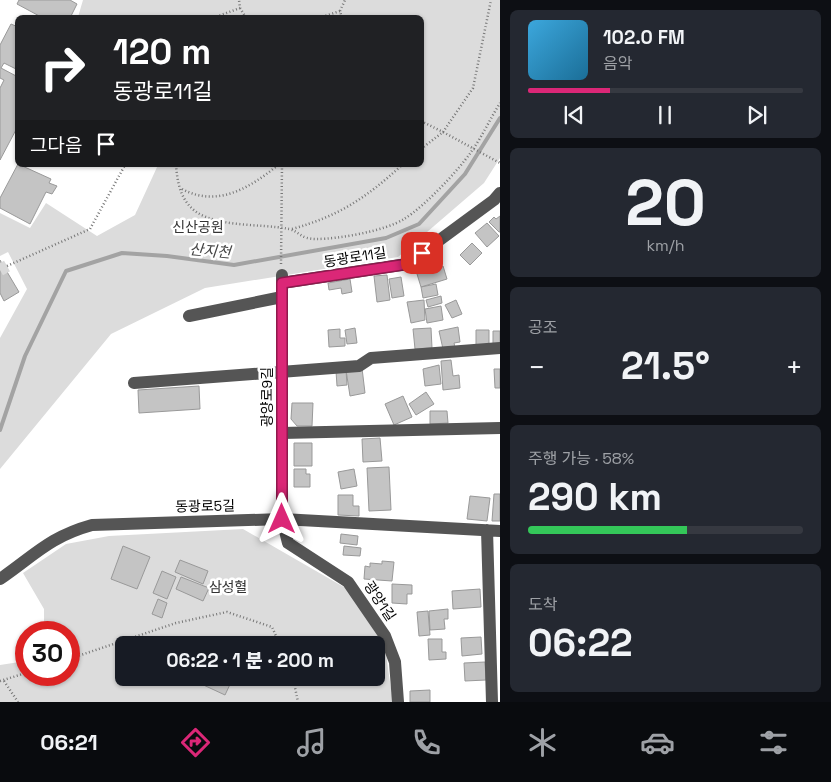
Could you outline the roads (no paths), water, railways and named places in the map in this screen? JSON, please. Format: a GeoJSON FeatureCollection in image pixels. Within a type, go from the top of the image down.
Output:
{"type":"FeatureCollection","features":[{"type":"Feature","properties":{"kind":"street","name":"동광로11길"},"geometry":{"type":"LineString","coordinates":[[282,279],[408,264],[494,200],[500,193]]}},
{"type":"Feature","properties":{"kind":"street","name":"광양로9길"},"geometry":{"type":"LineString","coordinates":[[282,279],[282,519]]}},
{"type":"Feature","properties":{"kind":"street"},"geometry":{"type":"LineString","coordinates":[[189,316],[282,297]]}},
{"type":"Feature","properties":{"kind":"street"},"geometry":{"type":"LineString","coordinates":[[134,383],[359,366],[371,358],[500,348]]}},
{"type":"Feature","properties":{"kind":"street"},"geometry":{"type":"LineString","coordinates":[[282,433],[500,428]]}},
{"type":"Feature","properties":{"kind":"street","name":"동광로5길"},"geometry":{"type":"LineString","coordinates":[[0,579],[48,542],[69,531],[92,525],[282,519],[493,531],[494,630],[492,702]]}},
{"type":"Feature","properties":{"kind":"street","name":"광양1길"},"geometry":{"type":"LineString","coordinates":[[282,519],[288,543],[348,582],[385,636],[395,662],[398,702]]}},
{"type":"Feature","properties":{"kind":"waterway","name":"산지천"},"geometry":{"type":"LineString","coordinates":[[0,430],[25,356],[66,271],[122,253],[167,256],[234,265],[386,238],[419,224],[465,174],[500,118]]}},
{"type":"Feature","properties":{"kind":"tunnel"},"geometry":{"type":"LineString","coordinates":[[0,270],[7,266]]}},
{"type":"Feature","properties":{"kind":"park label","name":"신산공원"},"geometry":{"type":"Point","coordinates":[198,227]}},
{"type":"Feature","properties":{"kind":"park label","name":"삼성혈"},"geometry":{"type":"Point","coordinates":[228,587]}}]}
